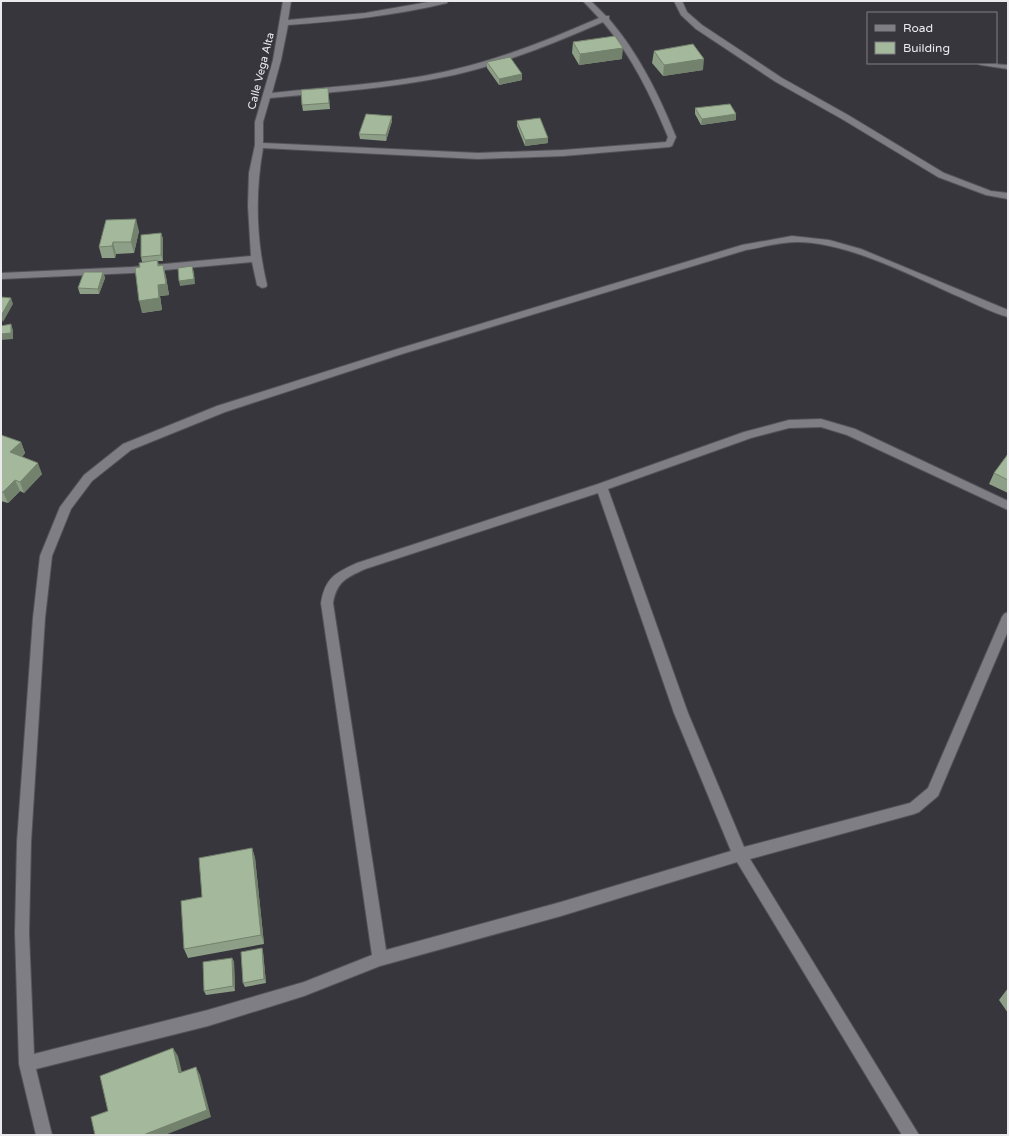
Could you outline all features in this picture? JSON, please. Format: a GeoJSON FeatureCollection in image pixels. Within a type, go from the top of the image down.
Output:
{"type":"FeatureCollection","features":[{"type":"Feature","properties":{"kind":"street"},"geometry":{"type":"LineString","coordinates":[[284,23],[287,1]]}},
{"type":"Feature","properties":{"kind":"street","name":"Calle Vega Alta"},"geometry":{"type":"LineString","coordinates":[[262,285],[256,259],[253,206],[254,173],[259,145],[259,122],[277,60],[284,23],[367,16],[422,7],[444,1]]}},
{"type":"Feature","properties":{"kind":"street"},"geometry":{"type":"LineString","coordinates":[[259,145],[478,156],[563,153],[669,144],[672,137],[650,86],[637,62],[606,18],[588,1]]}},
{"type":"Feature","properties":{"kind":"street"},"geometry":{"type":"LineString","coordinates":[[678,1],[684,13],[699,27],[779,80],[845,117],[941,175],[989,193],[1008,196]]}},
{"type":"Feature","properties":{"kind":"street"},"geometry":{"type":"LineString","coordinates":[[266,96],[412,80],[456,72],[524,51],[606,18]]}},
{"type":"Feature","properties":{"kind":"street"},"geometry":{"type":"LineString","coordinates":[[988,64],[1008,67]]}},
{"type":"Feature","properties":{"kind":"street"},"geometry":{"type":"LineString","coordinates":[[44,1135],[27,1064],[22,933],[24,842],[39,618],[46,556],[66,507],[88,478],[127,446],[221,409],[398,352],[730,251],[770,242],[799,239],[826,242],[854,250],[884,260],[1008,314]]}},
{"type":"Feature","properties":{"kind":"street"},"geometry":{"type":"LineString","coordinates":[[1,276],[132,270],[256,259]]}},
{"type":"Feature","properties":{"kind":"street"},"geometry":{"type":"LineString","coordinates":[[380,959],[327,602],[328,589],[338,577],[361,566],[602,487],[748,435],[789,424],[821,423],[851,432],[1008,506]]}},
{"type":"Feature","properties":{"kind":"street"},"geometry":{"type":"LineString","coordinates":[[602,487],[681,713],[740,855],[911,1135]]}},
{"type":"Feature","properties":{"kind":"street"},"geometry":{"type":"LineString","coordinates":[[27,1064],[208,1018],[304,989],[380,959],[561,909],[740,855],[914,808],[933,792],[1008,617]]}},
{"type":"Feature","properties":{"kind":"building"},"geometry":{"type":"Polygon","coordinates":[[[615,36],[623,48],[580,54],[573,42],[615,36]]]}},
{"type":"Feature","properties":{"kind":"building"},"geometry":{"type":"Polygon","coordinates":[[[693,44],[704,59],[664,65],[654,51],[693,44]]]}},
{"type":"Feature","properties":{"kind":"building"},"geometry":{"type":"Polygon","coordinates":[[[510,57],[522,74],[499,79],[487,62],[510,57]]]}},
{"type":"Feature","properties":{"kind":"building"},"geometry":{"type":"Polygon","coordinates":[[[328,88],[329,103],[302,105],[301,90],[328,88]]]}},
{"type":"Feature","properties":{"kind":"building"},"geometry":{"type":"Polygon","coordinates":[[[730,104],[736,114],[702,119],[695,108],[730,104]]]}},
{"type":"Feature","properties":{"kind":"building"},"geometry":{"type":"Polygon","coordinates":[[[366,114],[392,116],[386,135],[359,134],[366,114]]]}},
{"type":"Feature","properties":{"kind":"building"},"geometry":{"type":"Polygon","coordinates":[[[540,118],[548,138],[525,140],[517,121],[540,118]]]}},
{"type":"Feature","properties":{"kind":"building"},"geometry":{"type":"Polygon","coordinates":[[[136,219],[131,242],[113,242],[112,246],[99,247],[106,220],[136,219]]]}},
{"type":"Feature","properties":{"kind":"building"},"geometry":{"type":"Polygon","coordinates":[[[161,233],[161,255],[141,257],[141,235],[161,233]]]}},
{"type":"Feature","properties":{"kind":"building"},"geometry":{"type":"Polygon","coordinates":[[[157,260],[158,266],[163,265],[166,284],[158,285],[159,298],[139,301],[135,268],[140,267],[139,263],[157,260]]]}},
{"type":"Feature","properties":{"kind":"building"},"geometry":{"type":"Polygon","coordinates":[[[192,266],[194,279],[179,281],[178,268],[192,266]]]}},
{"type":"Feature","properties":{"kind":"building"},"geometry":{"type":"Polygon","coordinates":[[[84,272],[103,272],[98,289],[78,288],[84,272]]]}},
{"type":"Feature","properties":{"kind":"building"},"geometry":{"type":"Polygon","coordinates":[[[1,297],[11,298],[1,316],[1,297]]]}},
{"type":"Feature","properties":{"kind":"building"},"geometry":{"type":"Polygon","coordinates":[[[11,324],[11,333],[1,334],[1,326],[11,324]]]}},
{"type":"Feature","properties":{"kind":"building"},"geometry":{"type":"Polygon","coordinates":[[[1,435],[21,442],[10,452],[38,463],[20,482],[15,480],[3,492],[1,491],[1,435]]]}},
{"type":"Feature","properties":{"kind":"building"},"geometry":{"type":"Polygon","coordinates":[[[1008,454],[1008,480],[994,473],[1008,454]]]}},
{"type":"Feature","properties":{"kind":"building"},"geometry":{"type":"Polygon","coordinates":[[[252,848],[261,935],[184,949],[181,901],[202,897],[199,858],[252,848]]]}},
{"type":"Feature","properties":{"kind":"building"},"geometry":{"type":"Polygon","coordinates":[[[262,948],[264,979],[243,983],[241,952],[262,948]]]}},
{"type":"Feature","properties":{"kind":"building"},"geometry":{"type":"Polygon","coordinates":[[[232,958],[233,986],[204,991],[203,962],[232,958]]]}},
{"type":"Feature","properties":{"kind":"building"},"geometry":{"type":"Polygon","coordinates":[[[173,1048],[179,1073],[196,1067],[207,1110],[143,1135],[95,1135],[91,1117],[108,1111],[100,1076],[173,1048]]]}}]}
